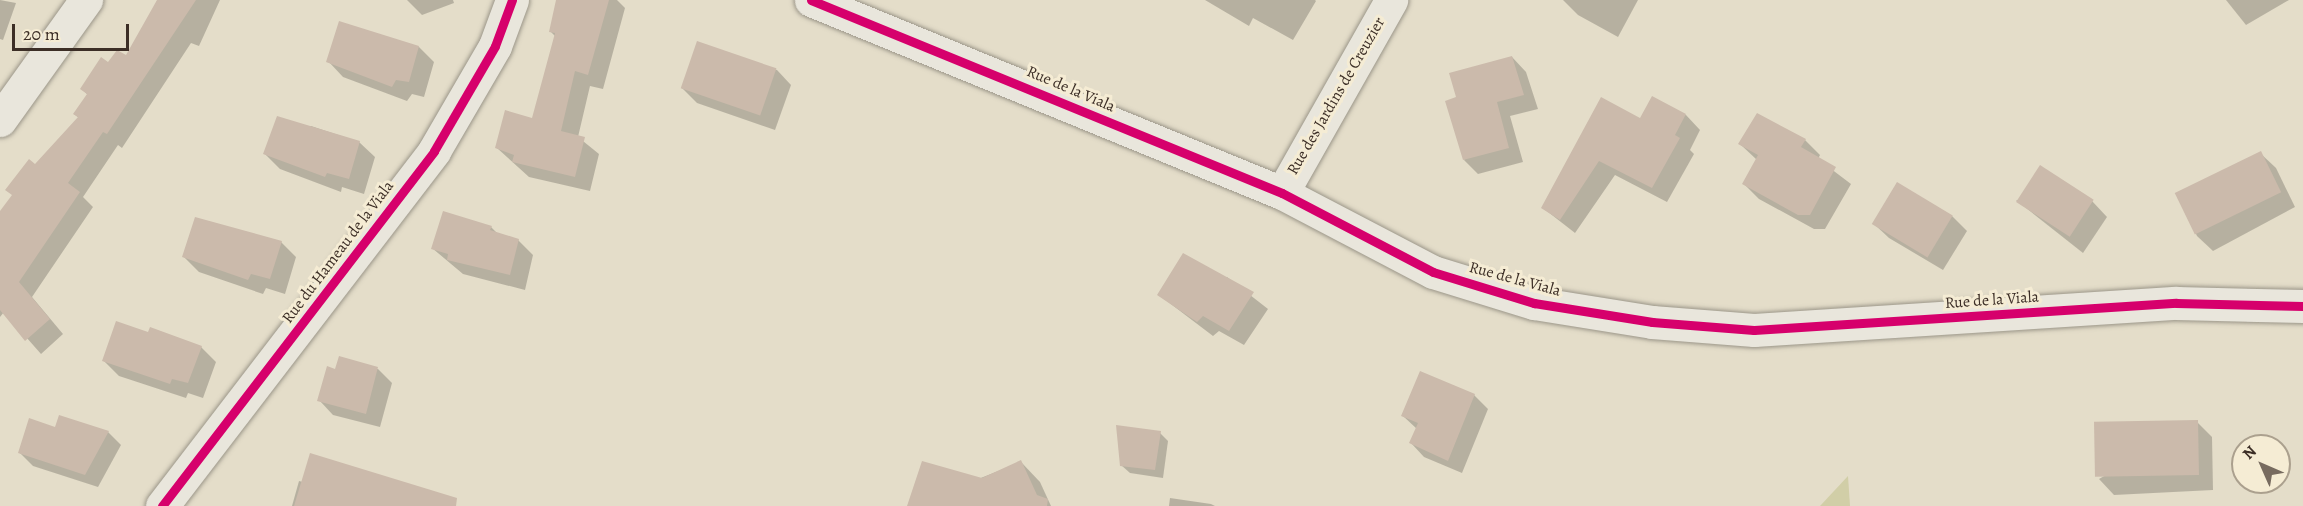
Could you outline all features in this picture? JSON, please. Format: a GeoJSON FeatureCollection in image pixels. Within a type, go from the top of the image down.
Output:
{"type":"FeatureCollection","features":[{"type":"Feature","properties":{"kind":"street"},"geometry":{"type":"LineString","coordinates":[[0,120],[86,0]]}},
{"type":"Feature","properties":{"kind":"street","name":"Rue du Hameau de la Viala"},"geometry":{"type":"LineString","coordinates":[[162,506],[434,151],[495,46],[512,0]]}},
{"type":"Feature","properties":{"kind":"street","name":"Rue de la Viala"},"geometry":{"type":"LineString","coordinates":[[811,0],[1282,193],[1433,273],[1534,303],[1652,322],[1754,330],[2176,303],[2303,306]]}},
{"type":"Feature","properties":{"kind":"street","name":"Rue des Jardins de Creuzier"},"geometry":{"type":"LineString","coordinates":[[1282,193],[1391,0]]}},
{"type":"Feature","properties":{"kind":"shaded area"},"geometry":{"type":"Polygon","coordinates":[[[1848,476],[1850,506],[1820,506],[1848,476]]]}},
{"type":"Feature","properties":{"kind":"building"},"geometry":{"type":"Polygon","coordinates":[[[157,0],[196,0],[107,134],[103,132],[68,183],[80,192],[19,282],[50,319],[25,341],[0,310],[0,211],[12,195],[5,190],[29,159],[35,164],[78,117],[73,114],[87,94],[80,89],[101,57],[108,62],[117,50],[126,55],[157,0]]]}},
{"type":"Feature","properties":{"kind":"building"},"geometry":{"type":"Polygon","coordinates":[[[556,0],[609,0],[588,75],[575,71],[561,131],[585,137],[575,177],[512,162],[514,155],[495,148],[505,110],[532,118],[555,33],[549,32],[556,0]]]}},
{"type":"Feature","properties":{"kind":"building"},"geometry":{"type":"Polygon","coordinates":[[[339,21],[419,46],[409,82],[396,80],[392,87],[326,62],[339,21]]]}},
{"type":"Feature","properties":{"kind":"building"},"geometry":{"type":"Polygon","coordinates":[[[697,41],[776,68],[760,116],[681,88],[697,41]]]}},
{"type":"Feature","properties":{"kind":"building"},"geometry":{"type":"Polygon","coordinates":[[[1512,56],[1524,95],[1497,102],[1509,148],[1463,160],[1445,101],[1456,97],[1449,73],[1512,56]]]}},
{"type":"Feature","properties":{"kind":"building"},"geometry":{"type":"Polygon","coordinates":[[[1652,96],[1686,114],[1675,135],[1680,138],[1652,188],[1599,161],[1560,220],[1541,208],[1601,97],[1640,118],[1652,96]]]}},
{"type":"Feature","properties":{"kind":"building"},"geometry":{"type":"Polygon","coordinates":[[[1757,113],[1806,139],[1801,147],[1836,167],[1810,215],[1798,215],[1742,184],[1758,155],[1738,144],[1757,113]]]}},
{"type":"Feature","properties":{"kind":"building"},"geometry":{"type":"Polygon","coordinates":[[[277,116],[360,141],[349,179],[327,173],[325,177],[263,154],[277,116]]]}},
{"type":"Feature","properties":{"kind":"building"},"geometry":{"type":"Polygon","coordinates":[[[2261,151],[2281,192],[2195,234],[2175,193],[2261,151]]]}},
{"type":"Feature","properties":{"kind":"building"},"geometry":{"type":"Polygon","coordinates":[[[2040,165],[2094,200],[2070,237],[2016,202],[2040,165]]]}},
{"type":"Feature","properties":{"kind":"building"},"geometry":{"type":"Polygon","coordinates":[[[1897,182],[1953,215],[1927,257],[1872,224],[1897,182]]]}},
{"type":"Feature","properties":{"kind":"building"},"geometry":{"type":"Polygon","coordinates":[[[443,211],[492,226],[490,230],[519,239],[510,275],[447,260],[448,254],[431,249],[443,211]]]}},
{"type":"Feature","properties":{"kind":"building"},"geometry":{"type":"Polygon","coordinates":[[[195,217],[282,241],[270,279],[251,274],[248,280],[182,257],[195,217]]]}},
{"type":"Feature","properties":{"kind":"building"},"geometry":{"type":"Polygon","coordinates":[[[1183,253],[1254,292],[1229,331],[1203,316],[1197,322],[1157,295],[1183,253]]]}},
{"type":"Feature","properties":{"kind":"building"},"geometry":{"type":"Polygon","coordinates":[[[116,321],[148,332],[150,327],[202,346],[188,383],[172,379],[170,384],[102,361],[116,321]]]}},
{"type":"Feature","properties":{"kind":"building"},"geometry":{"type":"Polygon","coordinates":[[[339,356],[378,367],[366,414],[317,401],[327,366],[335,369],[339,356]]]}},
{"type":"Feature","properties":{"kind":"building"},"geometry":{"type":"Polygon","coordinates":[[[1420,371],[1475,394],[1448,461],[1409,443],[1418,423],[1401,416],[1420,371]]]}},
{"type":"Feature","properties":{"kind":"building"},"geometry":{"type":"Polygon","coordinates":[[[59,415],[109,431],[85,475],[18,453],[29,418],[55,427],[59,415]]]}},
{"type":"Feature","properties":{"kind":"building"},"geometry":{"type":"Polygon","coordinates":[[[2198,420],[2199,475],[2095,477],[2094,422],[2198,420]]]}},
{"type":"Feature","properties":{"kind":"building"},"geometry":{"type":"Polygon","coordinates":[[[1116,425],[1161,431],[1155,470],[1120,466],[1116,425]]]}},
{"type":"Feature","properties":{"kind":"building"},"geometry":{"type":"Polygon","coordinates":[[[310,453],[457,498],[456,506],[294,506],[310,453]]]}},
{"type":"Feature","properties":{"kind":"building"},"geometry":{"type":"Polygon","coordinates":[[[1021,460],[1037,495],[1048,499],[1047,506],[907,506],[922,461],[982,478],[1021,460]]]}},
{"type":"Feature","properties":{"kind":"cycle path"},"geometry":{"type":"LineString","coordinates":[[162,506],[434,151],[495,46],[512,0]]}},
{"type":"Feature","properties":{"kind":"cycle path"},"geometry":{"type":"LineString","coordinates":[[811,0],[1282,193],[1433,272],[1534,303],[1652,322],[1754,330],[2176,303],[2303,306]]}}]}
